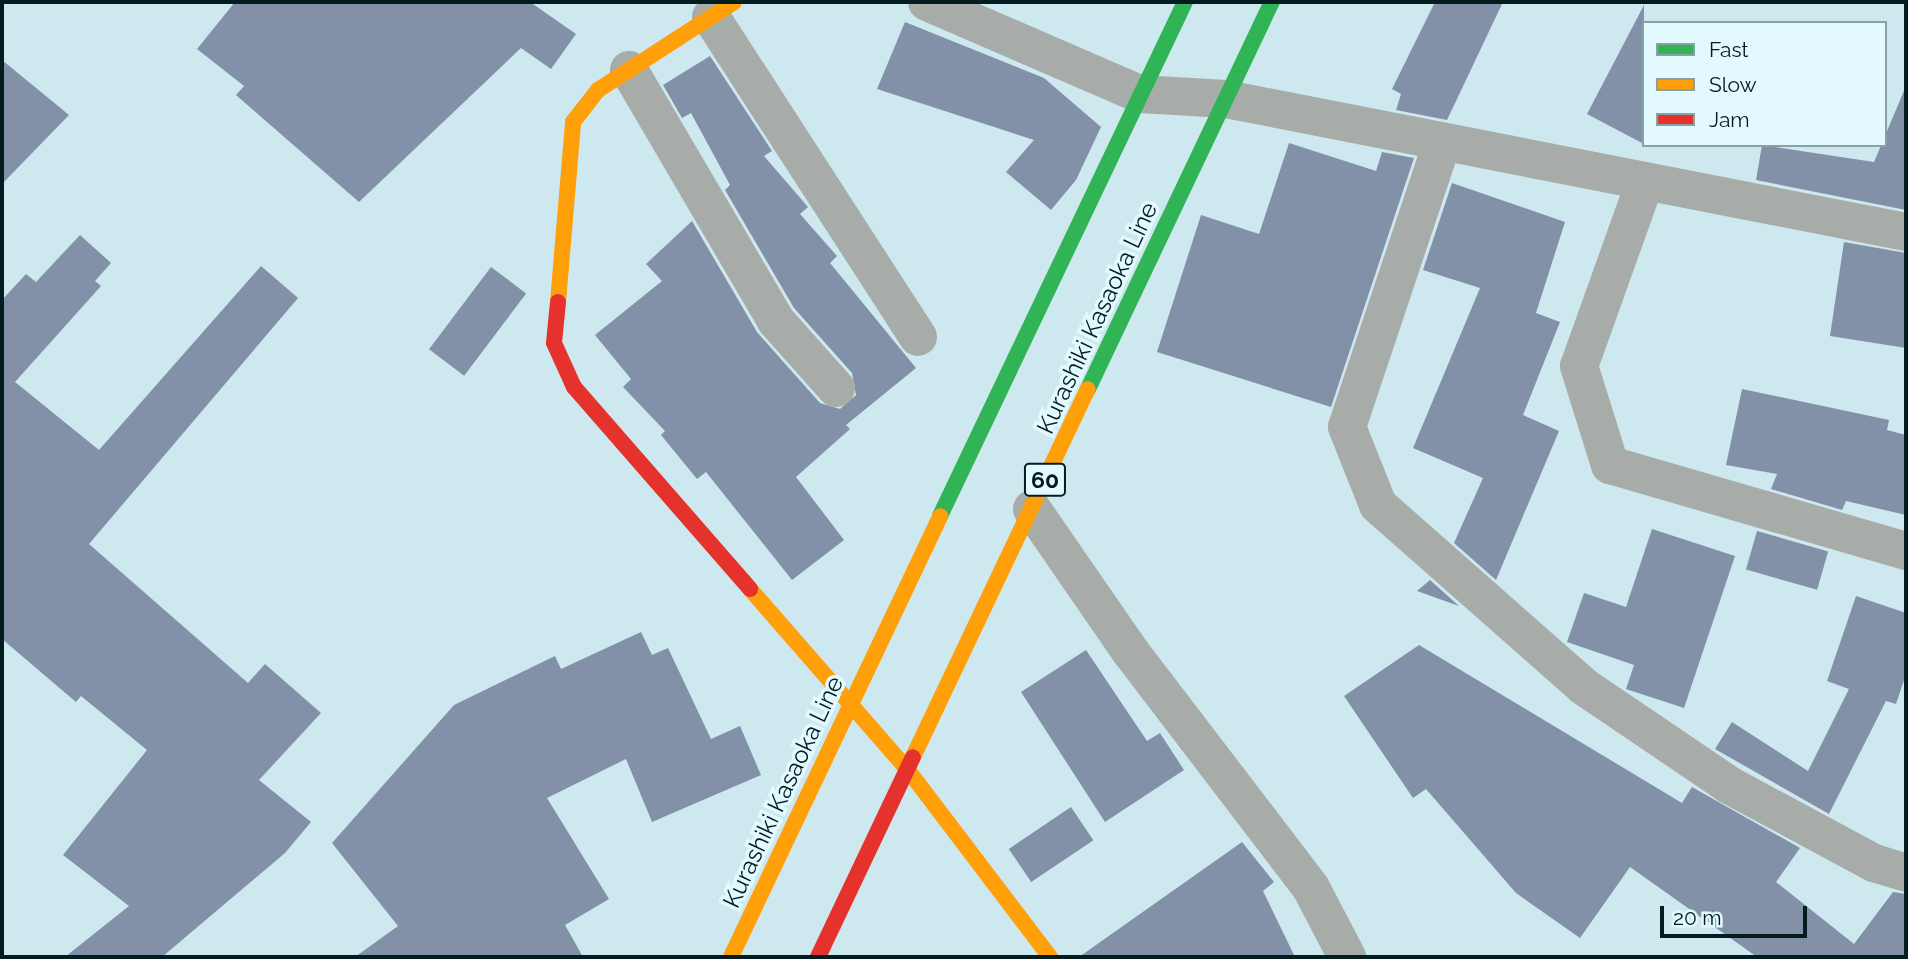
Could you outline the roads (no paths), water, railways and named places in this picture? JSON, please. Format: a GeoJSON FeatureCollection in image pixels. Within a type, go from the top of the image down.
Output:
{"type":"FeatureCollection","features":[{"type":"Feature","properties":{"kind":"main road","name":"Kurashiki Kasaoka Line"},"geometry":{"type":"LineString","coordinates":[[731,957],[1185,2]]}},
{"type":"Feature","properties":{"kind":"main road","name":"Kurashiki Kasaoka Line"},"geometry":{"type":"LineString","coordinates":[[818,957],[1272,2]]}},
{"type":"Feature","properties":{"kind":"main road"},"geometry":{"type":"LineString","coordinates":[[723,9],[598,90],[573,122],[554,343],[574,387],[908,770],[1050,957]]}},
{"type":"Feature","properties":{"kind":"street"},"geometry":{"type":"LineString","coordinates":[[927,2],[1140,94],[1226,99],[1906,232]]}},
{"type":"Feature","properties":{"kind":"street"},"geometry":{"type":"LineString","coordinates":[[723,9],[918,337]]}},
{"type":"Feature","properties":{"kind":"street"},"geometry":{"type":"LineString","coordinates":[[629,70],[776,321],[836,388]]}},
{"type":"Feature","properties":{"kind":"street"},"geometry":{"type":"LineString","coordinates":[[1442,143],[1347,427],[1378,505],[1583,685],[1729,785],[1874,863],[1906,873]]}},
{"type":"Feature","properties":{"kind":"street"},"geometry":{"type":"LineString","coordinates":[[1645,182],[1579,366],[1610,465],[1906,551]]}},
{"type":"Feature","properties":{"kind":"street"},"geometry":{"type":"LineString","coordinates":[[1032,509],[1130,651],[1311,888],[1347,957]]}}]}
